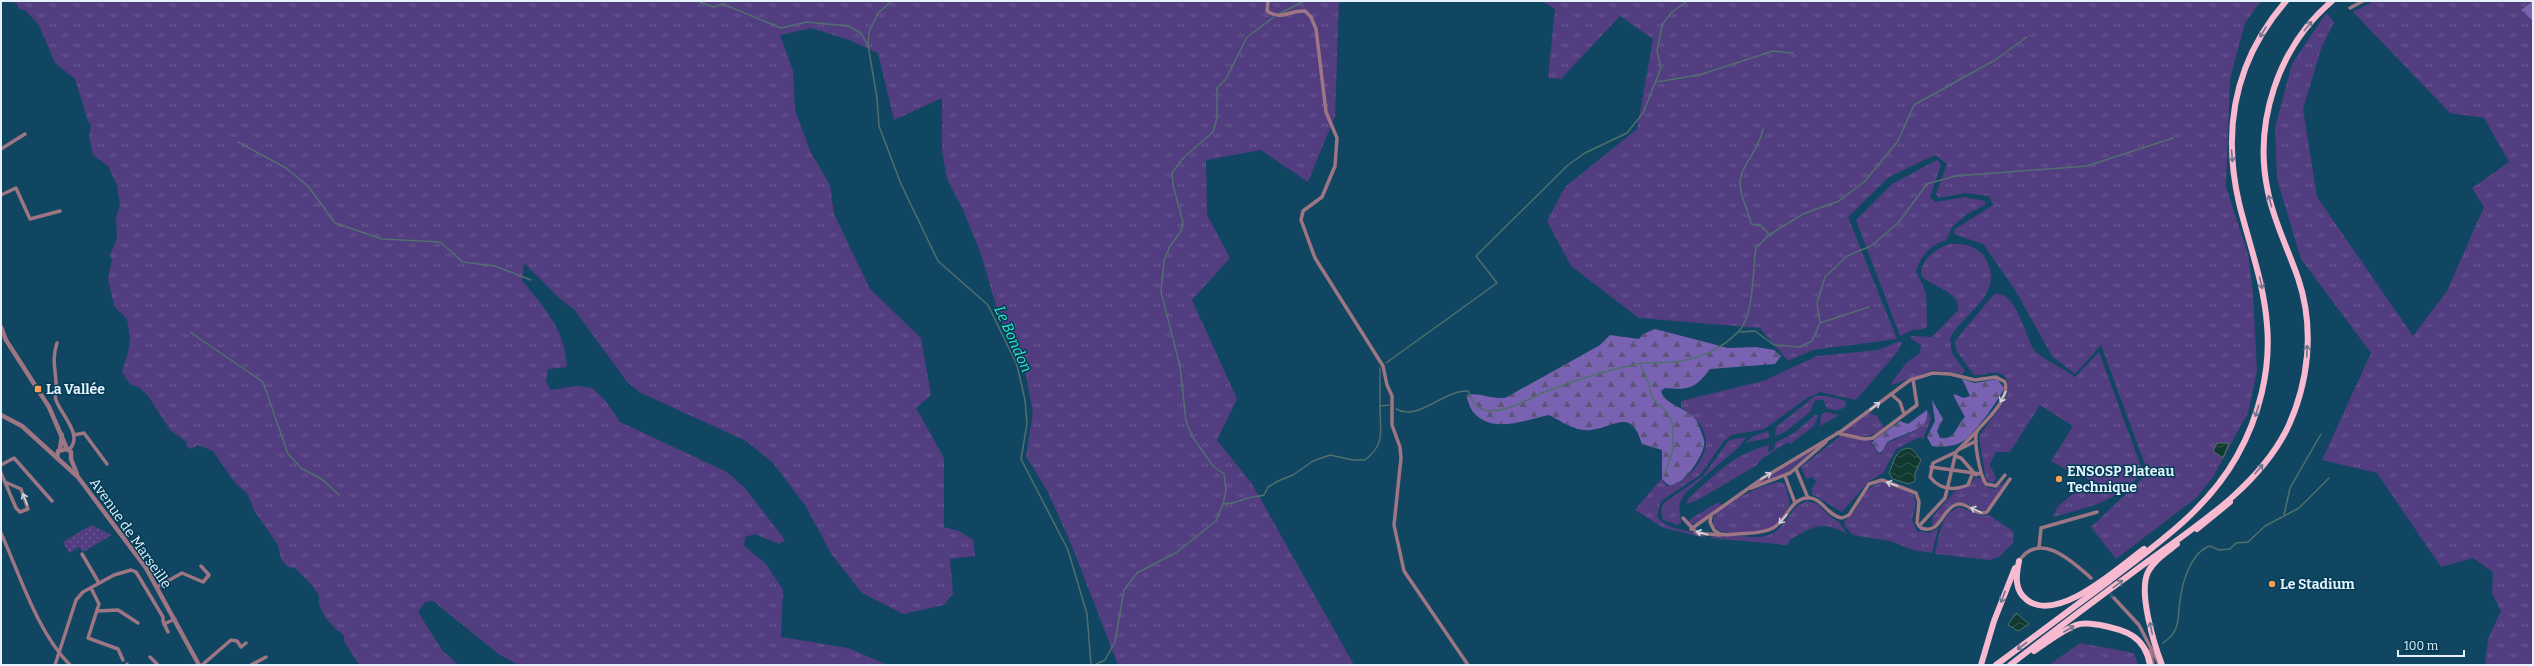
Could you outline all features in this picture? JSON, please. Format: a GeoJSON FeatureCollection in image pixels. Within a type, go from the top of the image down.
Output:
{"type":"FeatureCollection","features":[{"type":"Feature","properties":{"kind":"highway"},"geometry":{"type":"LineString","coordinates":[[1996,665],[2172,534],[2198,508],[2226,474],[2237,456],[2256,414],[2266,373],[2268,345],[2265,307],[2235,182],[2231,132],[2238,91],[2251,53],[2271,18],[2286,1]]}},
{"type":"Feature","properties":{"kind":"highway"},"geometry":{"type":"LineString","coordinates":[[2161,665],[2151,628],[2145,591],[2148,571],[2156,562],[2219,512],[2247,482],[2271,454],[2285,431],[2297,404],[2307,362],[2307,323],[2304,303],[2268,192],[2264,168],[2266,120],[2271,97],[2287,56],[2307,27],[2332,1]]}},
{"type":"Feature","properties":{"kind":"highway"},"geometry":{"type":"LineString","coordinates":[[2010,665],[2188,532],[2247,482]]}},
{"type":"Feature","properties":{"kind":"highway"},"geometry":{"type":"LineString","coordinates":[[2019,561],[2016,583],[2025,598],[2035,604],[2045,606],[2064,603],[2089,589],[2198,508]]}},
{"type":"Feature","properties":{"kind":"highway"},"geometry":{"type":"LineString","coordinates":[[1981,665],[1994,621],[2019,561]]}},
{"type":"Feature","properties":{"kind":"highway"},"geometry":{"type":"LineString","coordinates":[[2013,665],[2064,632],[2084,623],[2118,628],[2132,633],[2143,644],[2152,665]]}},
{"type":"Feature","properties":{"kind":"street"},"geometry":{"type":"LineString","coordinates":[[1268,1],[1266,11],[1272,15],[1281,17],[1298,11],[1305,11],[1311,17],[1316,29],[1326,112],[1337,138],[1335,166],[1322,197],[1303,211],[1301,220],[1315,258],[1383,366],[1387,385],[1392,396],[1392,425],[1400,447],[1401,458],[1395,529],[1404,571],[1468,665]]}},
{"type":"Feature","properties":{"kind":"street"},"geometry":{"type":"LineString","coordinates":[[2350,8],[2363,1]]}},
{"type":"Feature","properties":{"kind":"street"},"geometry":{"type":"LineString","coordinates":[[1,149],[25,134]]}},
{"type":"Feature","properties":{"kind":"street"},"geometry":{"type":"LineString","coordinates":[[1,195],[16,188],[30,219],[60,211]]}},
{"type":"Feature","properties":{"kind":"street"},"geometry":{"type":"LineString","coordinates":[[1,327],[6,340],[50,407],[71,459],[64,463],[45,448],[22,426],[1,416]]}},
{"type":"Feature","properties":{"kind":"street"},"geometry":{"type":"LineString","coordinates":[[45,448],[59,450],[68,449],[73,444],[74,435],[56,400],[56,382],[52,361],[57,343]]}},
{"type":"Feature","properties":{"kind":"street"},"geometry":{"type":"LineString","coordinates":[[1691,529],[1746,490],[1838,433],[1913,379],[1938,373],[1976,380],[1993,377],[2002,380],[2006,388],[2004,396],[1977,431],[1956,453],[1949,489],[1932,513],[1919,526]]}},
{"type":"Feature","properties":{"kind":"street"},"geometry":{"type":"LineString","coordinates":[[1838,433],[1871,439],[1918,404],[1913,379]]}},
{"type":"Feature","properties":{"kind":"street"},"geometry":{"type":"LineString","coordinates":[[1891,394],[1900,402],[1904,414]]}},
{"type":"Feature","properties":{"kind":"street"},"geometry":{"type":"LineString","coordinates":[[1977,431],[1976,441],[1982,474],[1986,484],[1992,487],[1998,485],[2005,476]]}},
{"type":"Feature","properties":{"kind":"street"},"geometry":{"type":"LineString","coordinates":[[74,435],[84,432],[97,453],[107,464]]}},
{"type":"Feature","properties":{"kind":"street"},"geometry":{"type":"LineString","coordinates":[[57,458],[62,435]]}},
{"type":"Feature","properties":{"kind":"street"},"geometry":{"type":"LineString","coordinates":[[1746,490],[1785,476],[1829,438]]}},
{"type":"Feature","properties":{"kind":"street"},"geometry":{"type":"LineString","coordinates":[[1974,475],[1966,485],[1949,489],[1935,484],[1930,476],[1931,467],[1935,461],[1956,453],[1976,441]]}},
{"type":"Feature","properties":{"kind":"street"},"geometry":{"type":"LineString","coordinates":[[1956,453],[1962,458],[1974,475]]}},
{"type":"Feature","properties":{"kind":"street"},"geometry":{"type":"LineString","coordinates":[[1,465],[14,458],[52,501]]}},
{"type":"Feature","properties":{"kind":"street","name":"Avenue de Marseille"},"geometry":{"type":"LineString","coordinates":[[71,459],[78,477]]}},
{"type":"Feature","properties":{"kind":"street","name":"Avenue de Marseille"},"geometry":{"type":"LineString","coordinates":[[64,463],[78,477],[157,587],[199,665]]}},
{"type":"Feature","properties":{"kind":"street"},"geometry":{"type":"LineString","coordinates":[[1931,467],[1974,475],[1982,474]]}},
{"type":"Feature","properties":{"kind":"street"},"geometry":{"type":"LineString","coordinates":[[1796,468],[1808,498]]}},
{"type":"Feature","properties":{"kind":"street"},"geometry":{"type":"LineString","coordinates":[[1,473],[16,508],[20,512],[28,509],[21,489],[5,482]]}},
{"type":"Feature","properties":{"kind":"street"},"geometry":{"type":"LineString","coordinates":[[1785,476],[1796,503]]}},
{"type":"Feature","properties":{"kind":"street"},"geometry":{"type":"LineString","coordinates":[[1683,518],[1691,529],[1704,534],[1727,535],[1769,530],[1780,522],[1796,503],[1808,498],[1819,502],[1836,517],[1842,518],[1848,515],[1869,484],[1877,480],[1885,481],[1916,493],[1919,500],[1916,519],[1919,526],[1925,530],[1934,528],[1950,509],[1958,504],[1986,513],[2010,478]]}},
{"type":"Feature","properties":{"kind":"street"},"geometry":{"type":"LineString","coordinates":[[2039,548],[2041,528],[2097,512]]}},
{"type":"Feature","properties":{"kind":"street"},"geometry":{"type":"LineString","coordinates":[[1712,515],[1710,522],[1714,530],[1727,535]]}},
{"type":"Feature","properties":{"kind":"street"},"geometry":{"type":"LineString","coordinates":[[1,533],[45,631],[58,652],[70,665]]}},
{"type":"Feature","properties":{"kind":"street"},"geometry":{"type":"LineString","coordinates":[[2019,561],[2028,552],[2039,548],[2049,548],[2063,554],[2091,578]]}},
{"type":"Feature","properties":{"kind":"street"},"geometry":{"type":"LineString","coordinates":[[82,554],[100,583]]}},
{"type":"Feature","properties":{"kind":"street"},"geometry":{"type":"LineString","coordinates":[[157,587],[182,573],[203,582],[209,575],[200,566]]}},
{"type":"Feature","properties":{"kind":"street"},"geometry":{"type":"LineString","coordinates":[[55,665],[76,600],[91,588],[124,571],[136,572],[163,617],[164,624],[168,632]]}},
{"type":"Feature","properties":{"kind":"street"},"geometry":{"type":"LineString","coordinates":[[91,588],[99,604],[88,638],[118,649],[123,660]]}},
{"type":"Feature","properties":{"kind":"street"},"geometry":{"type":"LineString","coordinates":[[2114,598],[2139,625],[2161,665]]}},
{"type":"Feature","properties":{"kind":"street"},"geometry":{"type":"LineString","coordinates":[[97,611],[118,610],[138,623]]}},
{"type":"Feature","properties":{"kind":"street"},"geometry":{"type":"LineString","coordinates":[[164,624],[175,619]]}},
{"type":"Feature","properties":{"kind":"street"},"geometry":{"type":"LineString","coordinates":[[202,665],[231,640],[237,641],[241,647],[246,643]]}},
{"type":"Feature","properties":{"kind":"street"},"geometry":{"type":"LineString","coordinates":[[2150,647],[2152,665]]}},
{"type":"Feature","properties":{"kind":"street"},"geometry":{"type":"LineString","coordinates":[[150,657],[158,665]]}},
{"type":"Feature","properties":{"kind":"street"},"geometry":{"type":"LineString","coordinates":[[251,665],[266,657]]}},
{"type":"Feature","properties":{"kind":"green space"},"geometry":{"type":"Polygon","coordinates":[[[11,1],[1339,1],[1335,116],[1308,182],[1261,150],[1206,160],[1207,215],[1230,258],[1192,300],[1237,399],[1217,440],[1252,484],[1354,665],[1118,665],[1073,549],[1048,492],[1026,456],[1033,413],[1025,370],[998,313],[981,254],[963,210],[947,179],[942,151],[942,98],[894,120],[878,53],[849,40],[811,28],[780,35],[793,71],[795,110],[811,153],[830,185],[834,214],[870,289],[921,338],[931,395],[916,408],[944,458],[944,527],[959,531],[973,540],[975,556],[950,559],[953,593],[944,605],[903,614],[862,593],[832,555],[805,505],[773,463],[746,441],[641,393],[627,382],[574,309],[559,298],[524,263],[522,281],[546,310],[552,320],[558,331],[565,354],[567,367],[548,369],[546,381],[551,390],[576,386],[592,388],[605,400],[620,422],[727,472],[745,488],[785,540],[779,544],[755,534],[745,537],[744,546],[766,564],[783,590],[781,637],[848,648],[888,665],[518,665],[500,655],[433,601],[425,602],[418,612],[442,650],[458,665],[359,665],[344,641],[344,635],[333,626],[324,614],[319,604],[319,596],[316,590],[295,568],[288,567],[281,559],[278,545],[255,512],[247,493],[236,484],[213,451],[198,445],[191,449],[186,446],[187,442],[171,431],[148,396],[140,388],[130,384],[122,372],[128,353],[130,338],[127,319],[114,306],[108,278],[112,260],[110,255],[117,238],[116,218],[120,205],[117,185],[108,166],[93,155],[89,136],[91,125],[88,121],[75,79],[55,63],[39,25],[25,10],[19,9],[17,4],[11,1]]]}},
{"type":"Feature","properties":{"kind":"green space"},"geometry":{"type":"Polygon","coordinates":[[[1542,1],[2261,1],[2245,23],[2230,79],[2226,187],[2248,254],[2253,293],[2257,371],[2248,413],[2213,477],[2196,498],[2116,559],[2091,527],[2148,473],[2101,345],[2075,374],[2052,356],[2014,288],[1983,244],[1954,234],[1955,229],[1993,205],[1989,196],[1965,193],[1939,198],[1936,194],[1947,164],[1935,155],[1889,177],[1848,217],[1897,339],[1813,350],[1788,361],[1760,328],[1639,318],[1571,266],[1547,221],[1565,187],[1637,129],[1653,39],[1620,16],[1561,79],[1548,78],[1555,9],[1542,1]]]}},
{"type":"Feature","properties":{"kind":"green space"},"geometry":{"type":"Polygon","coordinates":[[[2374,1],[2533,1],[2521,10],[2533,21],[2533,665],[2485,665],[2488,639],[2501,611],[2492,593],[2493,572],[2473,558],[2441,567],[2377,473],[2322,460],[2371,353],[2301,259],[2277,179],[2275,128],[2292,64],[2326,13],[2334,22],[2321,49],[2303,109],[2317,197],[2413,336],[2447,291],[2484,207],[2472,188],[2509,162],[2484,118],[2450,113],[2353,12],[2374,1]]]}},
{"type":"Feature","properties":{"kind":"green space"},"geometry":{"type":"Polygon","coordinates":[[[2533,1],[2533,21],[2521,10],[2533,1]]]}},
{"type":"Feature","properties":{"kind":"green space"},"geometry":{"type":"Polygon","coordinates":[[[1937,160],[1941,165],[1930,197],[1935,202],[1965,197],[1985,201],[1985,205],[1967,214],[1952,227],[1946,240],[1931,248],[1923,256],[1916,271],[1926,293],[1927,326],[1924,329],[1913,330],[1900,336],[1856,220],[1892,184],[1937,160]]]}},
{"type":"Feature","properties":{"kind":"green space"},"geometry":{"type":"Polygon","coordinates":[[[1950,244],[1960,244],[1974,248],[1985,258],[1990,271],[1990,282],[1987,292],[1950,338],[1952,353],[1965,371],[1962,374],[1933,370],[1892,385],[1892,382],[1907,362],[1920,353],[1921,345],[1910,338],[1911,336],[1932,337],[1958,310],[1958,304],[1955,298],[1921,275],[1926,259],[1935,251],[1950,244]]]}},
{"type":"Feature","properties":{"kind":"green space"},"geometry":{"type":"Polygon","coordinates":[[[1994,294],[2002,295],[2009,300],[2015,308],[2032,347],[2036,352],[2075,377],[2099,352],[2143,472],[2122,491],[2092,506],[2053,517],[2058,506],[2089,481],[2075,464],[2067,470],[2051,461],[2073,426],[2040,405],[2010,452],[1996,452],[1990,467],[1996,479],[1992,483],[1986,480],[1979,436],[2006,399],[2008,382],[2005,377],[1997,373],[1974,375],[1956,350],[1955,341],[1994,294]]]}},
{"type":"Feature","properties":{"kind":"green space"},"geometry":{"type":"Polygon","coordinates":[[[1655,329],[1728,348],[1756,347],[1774,350],[1781,356],[1775,364],[1710,369],[1700,381],[1691,387],[1680,389],[1665,388],[1661,391],[1667,400],[1687,412],[1696,420],[1704,440],[1702,453],[1693,468],[1681,481],[1675,484],[1669,485],[1662,479],[1662,450],[1642,444],[1638,433],[1633,426],[1628,423],[1622,422],[1591,430],[1585,430],[1569,426],[1549,415],[1510,424],[1490,423],[1474,413],[1469,405],[1466,395],[1475,394],[1495,398],[1505,398],[1600,345],[1610,335],[1639,339],[1643,334],[1655,329]]]}},
{"type":"Feature","properties":{"kind":"green space"},"geometry":{"type":"Polygon","coordinates":[[[1900,341],[1902,343],[1898,351],[1856,400],[1820,392],[1807,398],[1764,429],[1732,435],[1724,441],[1700,475],[1661,501],[1657,516],[1662,522],[1668,526],[1703,535],[1706,538],[1664,528],[1635,510],[1661,479],[1667,486],[1674,485],[1681,481],[1694,470],[1703,455],[1706,441],[1701,425],[1681,407],[1681,401],[1763,381],[1817,356],[1878,350],[1900,341]]]}},
{"type":"Feature","properties":{"kind":"green space"},"geometry":{"type":"Polygon","coordinates":[[[1962,379],[1975,383],[1997,379],[2004,388],[1986,417],[1967,438],[1952,446],[1932,446],[1927,437],[1935,421],[1932,400],[1943,419],[1937,431],[1940,438],[1953,435],[1965,417],[1953,395],[1954,394],[1964,398],[1970,396],[1962,379]]]}},
{"type":"Feature","properties":{"kind":"green space"},"geometry":{"type":"Polygon","coordinates":[[[1815,396],[1828,396],[1846,401],[1846,406],[1839,410],[1832,410],[1827,408],[1823,400],[1815,400],[1810,412],[1785,432],[1775,436],[1776,427],[1815,396]]]}},
{"type":"Feature","properties":{"kind":"green space"},"geometry":{"type":"Polygon","coordinates":[[[1927,410],[1925,422],[1920,427],[1889,441],[1879,453],[1872,443],[1874,440],[1900,421],[1908,424],[1927,410]]]}},
{"type":"Feature","properties":{"kind":"green space"},"geometry":{"type":"Polygon","coordinates":[[[1825,412],[1839,415],[1820,426],[1821,415],[1825,412]]]}},
{"type":"Feature","properties":{"kind":"green space"},"geometry":{"type":"Polygon","coordinates":[[[1929,412],[1931,419],[1923,439],[1920,437],[1896,449],[1883,473],[1868,482],[1842,512],[1812,494],[1812,488],[1816,482],[1813,477],[1806,479],[1801,467],[1840,436],[1872,440],[1871,443],[1879,454],[1881,454],[1887,443],[1918,428],[1926,419],[1929,412]]]}},
{"type":"Feature","properties":{"kind":"green space"},"geometry":{"type":"Polygon","coordinates":[[[1869,413],[1877,416],[1884,427],[1875,433],[1865,436],[1855,436],[1844,432],[1869,413]]]}},
{"type":"Feature","properties":{"kind":"green space"},"geometry":{"type":"Polygon","coordinates":[[[1815,415],[1818,415],[1814,426],[1790,444],[1788,442],[1767,456],[1757,465],[1698,500],[1686,504],[1689,498],[1707,481],[1735,459],[1746,453],[1769,445],[1768,452],[1774,449],[1775,443],[1794,433],[1815,415]]]}},
{"type":"Feature","properties":{"kind":"green space"},"geometry":{"type":"Polygon","coordinates":[[[1768,431],[1769,438],[1744,443],[1754,436],[1768,431]]]}},
{"type":"Feature","properties":{"kind":"green space"},"geometry":{"type":"Polygon","coordinates":[[[1746,437],[1740,446],[1684,494],[1679,505],[1681,523],[1677,525],[1663,520],[1661,509],[1665,502],[1703,476],[1729,440],[1746,437]]]}},
{"type":"Feature","properties":{"kind":"green space"},"geometry":{"type":"Polygon","coordinates":[[[1819,446],[1786,473],[1757,484],[1764,479],[1819,446]]]}},
{"type":"Feature","properties":{"kind":"green space"},"geometry":{"type":"Polygon","coordinates":[[[1975,478],[1980,478],[1989,488],[1995,489],[2005,482],[1988,509],[1983,511],[1965,503],[1954,503],[1947,509],[1934,526],[1932,524],[1933,516],[1955,491],[1969,486],[1975,478]]]}},
{"type":"Feature","properties":{"kind":"green space"},"geometry":{"type":"Polygon","coordinates":[[[1780,482],[1785,484],[1790,504],[1777,524],[1769,529],[1751,533],[1730,533],[1715,528],[1713,522],[1715,516],[1721,509],[1740,496],[1763,486],[1780,482]]]}},
{"type":"Feature","properties":{"kind":"green space"},"geometry":{"type":"Polygon","coordinates":[[[1882,482],[1913,494],[1916,503],[1912,520],[1917,531],[1929,533],[1938,528],[1932,553],[1913,550],[1890,541],[1853,535],[1845,526],[1844,521],[1855,511],[1869,489],[1882,482]]]}},
{"type":"Feature","properties":{"kind":"green space"},"geometry":{"type":"Polygon","coordinates":[[[1807,501],[1818,504],[1829,516],[1839,522],[1847,534],[1831,527],[1818,526],[1805,531],[1790,540],[1788,545],[1708,538],[1724,535],[1749,537],[1766,536],[1778,529],[1797,507],[1807,501]]]}},
{"type":"Feature","properties":{"kind":"green space"},"geometry":{"type":"Polygon","coordinates":[[[1719,502],[1721,505],[1710,514],[1702,520],[1689,525],[1688,522],[1690,519],[1719,502]]]}},
{"type":"Feature","properties":{"kind":"green space"},"geometry":{"type":"Polygon","coordinates":[[[1960,507],[1982,516],[1989,515],[2014,532],[2013,543],[1999,557],[1990,560],[1935,554],[1945,520],[1949,514],[1960,507]]]}},
{"type":"Feature","properties":{"kind":"green space"},"geometry":{"type":"Polygon","coordinates":[[[91,525],[112,535],[83,552],[79,547],[69,553],[63,542],[91,525]]]}},
{"type":"Feature","properties":{"kind":"green space"},"geometry":{"type":"Polygon","coordinates":[[[2080,643],[2134,653],[2138,665],[2049,665],[2080,643]]]}},
{"type":"Feature","properties":{"kind":"water"},"geometry":{"type":"Polygon","coordinates":[[[2217,443],[2229,443],[2223,458],[2213,451],[2217,443]]]}},
{"type":"Feature","properties":{"kind":"water"},"geometry":{"type":"Polygon","coordinates":[[[1909,448],[1913,450],[1921,460],[1915,473],[1915,481],[1909,484],[1893,479],[1889,473],[1898,453],[1909,448]]]}},
{"type":"Feature","properties":{"kind":"water"},"geometry":{"type":"Polygon","coordinates":[[[2016,613],[2029,624],[2018,631],[2008,625],[2016,613]]]}},
{"type":"Feature","properties":{"kind":"waterway"},"geometry":{"type":"LineString","coordinates":[[697,1],[713,7],[723,4],[781,28],[807,22],[848,26],[861,33],[867,44]]}},
{"type":"Feature","properties":{"kind":"waterway","name":"Le Bondon"},"geometry":{"type":"LineString","coordinates":[[892,1],[878,13],[869,32],[868,45],[877,98],[879,126],[901,184],[938,261],[988,305],[1017,365],[1025,400],[1027,424],[1021,459],[1068,550],[1087,614],[1091,665]]}},
{"type":"Feature","properties":{"kind":"waterway"},"geometry":{"type":"LineString","coordinates":[[1279,14],[1304,1]]}},
{"type":"Feature","properties":{"kind":"waterway"},"geometry":{"type":"LineString","coordinates":[[1386,363],[1497,283],[1476,256],[1568,165],[1585,153],[1627,133],[1643,113],[1661,68],[1657,51],[1662,25],[1671,13],[1687,1]]}},
{"type":"Feature","properties":{"kind":"waterway"},"geometry":{"type":"LineString","coordinates":[[1223,504],[1226,491],[1224,474],[1213,466],[1192,436],[1186,421],[1180,366],[1161,292],[1164,261],[1170,246],[1181,231],[1183,222],[1173,185],[1172,173],[1183,158],[1213,132],[1217,118],[1217,88],[1226,79],[1247,37],[1274,17]]}},
{"type":"Feature","properties":{"kind":"waterway"},"geometry":{"type":"LineString","coordinates":[[1396,409],[1404,412],[1413,412],[1449,395],[1468,391],[1474,403],[1482,409],[1493,411],[1501,410],[1561,386],[1604,372],[1642,363],[1688,360],[1704,355],[1725,343],[1738,332],[1747,315],[1752,292],[1756,248],[1769,235],[1803,214],[1839,201],[1865,181],[1898,141],[1914,105],[1995,60],[2027,37]]}},
{"type":"Feature","properties":{"kind":"waterway"},"geometry":{"type":"LineString","coordinates":[[1656,82],[1699,75],[1773,51],[1793,53]]}},
{"type":"Feature","properties":{"kind":"waterway"},"geometry":{"type":"LineString","coordinates":[[1763,129],[1759,142],[1742,173],[1740,186],[1751,224],[1760,225],[1769,234]]}},
{"type":"Feature","properties":{"kind":"waterway"},"geometry":{"type":"LineString","coordinates":[[1740,332],[1755,331],[1774,345],[1800,347],[1812,341],[1820,323],[1817,303],[1825,277],[1847,256],[1871,246],[1899,222],[1927,184],[1955,176],[2087,166],[2173,138]]}},
{"type":"Feature","properties":{"kind":"waterway"},"geometry":{"type":"LineString","coordinates":[[238,142],[286,168],[308,186],[335,223],[382,239],[440,242],[463,262],[495,266],[531,280]]}},
{"type":"Feature","properties":{"kind":"waterway"},"geometry":{"type":"LineString","coordinates":[[1820,323],[1869,307]]}},
{"type":"Feature","properties":{"kind":"waterway"},"geometry":{"type":"LineString","coordinates":[[190,332],[263,382],[288,454],[301,468],[323,480],[339,495]]}},
{"type":"Feature","properties":{"kind":"waterway"},"geometry":{"type":"LineString","coordinates":[[1640,364],[1648,381],[1652,398],[1667,412],[1673,425],[1673,450],[1665,473]]}},
{"type":"Feature","properties":{"kind":"waterway"},"geometry":{"type":"LineString","coordinates":[[1380,368],[1380,406]]}},
{"type":"Feature","properties":{"kind":"waterway"},"geometry":{"type":"LineString","coordinates":[[1094,665],[1105,660],[1115,642],[1124,590],[1137,573],[1177,552],[1216,521],[1223,504],[1264,495],[1268,487],[1293,475],[1313,461],[1330,455],[1353,460],[1365,460],[1372,454],[1379,442],[1381,429],[1380,406],[1389,405]]}},
{"type":"Feature","properties":{"kind":"waterway"},"geometry":{"type":"LineString","coordinates":[[2284,515],[2290,488],[2321,434]]}},
{"type":"Feature","properties":{"kind":"waterway"},"geometry":{"type":"LineString","coordinates":[[2163,643],[2176,629],[2185,577],[2193,561],[2203,549],[2210,546],[2219,550],[2230,549],[2236,543],[2248,542],[2265,526],[2299,508],[2329,478]]}},
{"type":"Feature","properties":{"kind":"tunnel"},"geometry":{"type":"LineString","coordinates":[[2106,591],[2114,598]]}},
{"type":"Feature","properties":{"kind":"place","name":"La Vallée"},"geometry":{"type":"Point","coordinates":[38,389]}},
{"type":"Feature","properties":{"kind":"place","name":"ENSOSP Plateau Technique"},"geometry":{"type":"Point","coordinates":[2059,479]}},
{"type":"Feature","properties":{"kind":"place","name":"Le Stadium"},"geometry":{"type":"Point","coordinates":[2272,584]}}]}
